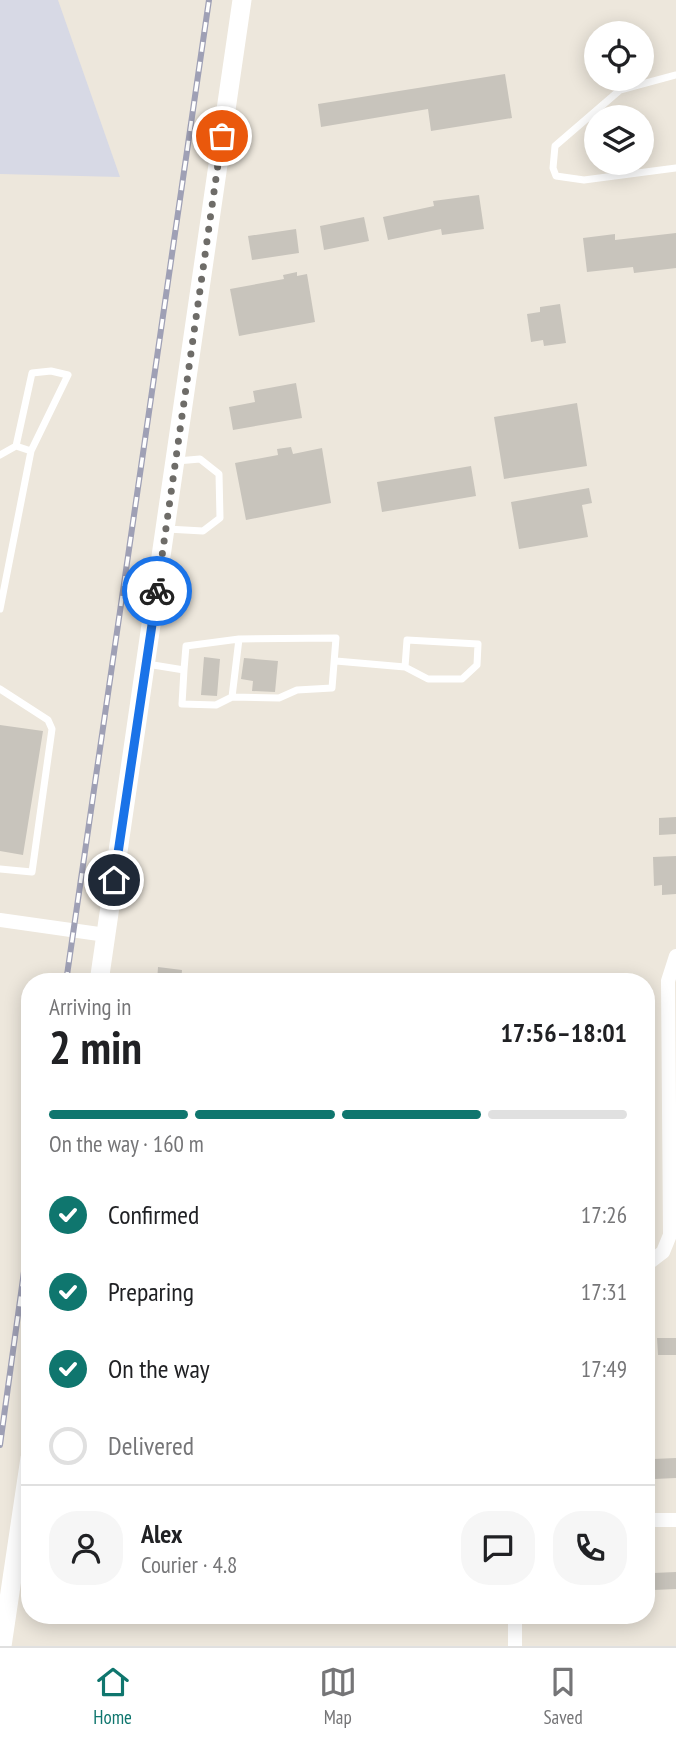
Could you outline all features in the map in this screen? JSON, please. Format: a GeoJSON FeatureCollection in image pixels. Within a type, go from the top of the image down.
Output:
{"type":"FeatureCollection","features":[{"type":"Feature","properties":{"kind":"street"},"geometry":{"type":"LineString","coordinates":[[100,973],[242,0]]}},
{"type":"Feature","properties":{"kind":"street"},"geometry":{"type":"LineString","coordinates":[[0,920],[106,935]]}},
{"type":"Feature","properties":{"kind":"street"},"geometry":{"type":"LineString","coordinates":[[655,1258],[663,1252],[670,1235],[668,981],[676,956]]}},
{"type":"Feature","properties":{"kind":"street"},"geometry":{"type":"LineString","coordinates":[[655,1520],[676,1520]]}},
{"type":"Feature","properties":{"kind":"street"},"geometry":{"type":"LineString","coordinates":[[2,1646],[21,1544]]}},
{"type":"Feature","properties":{"kind":"street"},"geometry":{"type":"LineString","coordinates":[[515,1624],[515,1646]]}},
{"type":"Feature","properties":{"kind":"lane"},"geometry":{"type":"LineString","coordinates":[[676,75],[621,90],[555,146],[553,168],[556,176],[584,180],[676,168]]}},
{"type":"Feature","properties":{"kind":"lane"},"geometry":{"type":"LineString","coordinates":[[0,609],[31,451],[68,375],[51,371],[32,373],[16,446]]}},
{"type":"Feature","properties":{"kind":"lane"},"geometry":{"type":"LineString","coordinates":[[0,455],[16,446],[31,451]]}},
{"type":"Feature","properties":{"kind":"lane"},"geometry":{"type":"LineString","coordinates":[[166,529],[203,531],[220,519],[219,474],[200,459],[175,461]]}},
{"type":"Feature","properties":{"kind":"lane"},"geometry":{"type":"LineString","coordinates":[[336,638],[332,688],[298,690],[279,698],[232,697],[216,705],[183,704],[186,646],[239,639],[336,638]]}},
{"type":"Feature","properties":{"kind":"lane"},"geometry":{"type":"LineString","coordinates":[[232,697],[239,639]]}},
{"type":"Feature","properties":{"kind":"lane"},"geometry":{"type":"LineString","coordinates":[[336,661],[405,667],[428,679],[462,679],[477,665],[478,644],[407,640],[405,667]]}},
{"type":"Feature","properties":{"kind":"lane"},"geometry":{"type":"LineString","coordinates":[[146,663],[184,670]]}},
{"type":"Feature","properties":{"kind":"lane"},"geometry":{"type":"LineString","coordinates":[[0,689],[48,720],[52,729],[32,872],[0,869]]}},
{"type":"Feature","properties":{"kind":"shaded area"},"geometry":{"type":"Polygon","coordinates":[[[0,0],[58,0],[120,177],[0,174],[0,0]]]}},
{"type":"Feature","properties":{"kind":"building"},"geometry":{"type":"Polygon","coordinates":[[[505,74],[512,118],[431,131],[428,109],[321,127],[318,104],[505,74]]]}},
{"type":"Feature","properties":{"kind":"building"},"geometry":{"type":"Polygon","coordinates":[[[479,195],[484,229],[442,235],[441,229],[388,240],[383,217],[434,206],[433,201],[479,195]]]}},
{"type":"Feature","properties":{"kind":"building"},"geometry":{"type":"Polygon","coordinates":[[[364,217],[369,241],[324,250],[320,226],[364,217]]]}},
{"type":"Feature","properties":{"kind":"building"},"geometry":{"type":"Polygon","coordinates":[[[296,229],[299,253],[252,260],[248,236],[296,229]]]}},
{"type":"Feature","properties":{"kind":"building"},"geometry":{"type":"Polygon","coordinates":[[[676,233],[676,268],[634,273],[633,267],[587,272],[583,238],[615,234],[615,240],[676,233]]]}},
{"type":"Feature","properties":{"kind":"building"},"geometry":{"type":"Polygon","coordinates":[[[297,272],[297,276],[307,274],[315,322],[239,336],[230,289],[284,279],[283,275],[297,272]]]}},
{"type":"Feature","properties":{"kind":"building"},"geometry":{"type":"Polygon","coordinates":[[[560,304],[566,343],[544,346],[543,340],[531,342],[527,314],[540,312],[540,307],[560,304]]]}},
{"type":"Feature","properties":{"kind":"building"},"geometry":{"type":"Polygon","coordinates":[[[296,383],[302,418],[233,430],[229,407],[255,402],[253,391],[296,383]]]}},
{"type":"Feature","properties":{"kind":"building"},"geometry":{"type":"Polygon","coordinates":[[[577,403],[587,466],[504,479],[494,417],[577,403]]]}},
{"type":"Feature","properties":{"kind":"building"},"geometry":{"type":"Polygon","coordinates":[[[291,447],[293,454],[322,448],[331,503],[246,520],[235,463],[278,455],[277,449],[291,447]]]}},
{"type":"Feature","properties":{"kind":"building"},"geometry":{"type":"Polygon","coordinates":[[[471,466],[476,496],[382,512],[377,482],[471,466]]]}},
{"type":"Feature","properties":{"kind":"building"},"geometry":{"type":"Polygon","coordinates":[[[589,488],[592,503],[582,505],[588,537],[519,549],[511,502],[589,488]]]}},
{"type":"Feature","properties":{"kind":"building"},"geometry":{"type":"Polygon","coordinates":[[[204,657],[220,659],[217,696],[201,695],[204,657]]]}},
{"type":"Feature","properties":{"kind":"building"},"geometry":{"type":"Polygon","coordinates":[[[244,658],[278,661],[275,692],[252,691],[253,681],[241,679],[244,658]]]}},
{"type":"Feature","properties":{"kind":"building"},"geometry":{"type":"Polygon","coordinates":[[[0,725],[43,731],[23,855],[0,851],[0,725]]]}},
{"type":"Feature","properties":{"kind":"building"},"geometry":{"type":"Polygon","coordinates":[[[676,817],[676,834],[659,835],[659,818],[676,817]]]}},
{"type":"Feature","properties":{"kind":"building"},"geometry":{"type":"Polygon","coordinates":[[[676,856],[676,894],[662,895],[662,885],[654,886],[653,857],[676,856]]]}},
{"type":"Feature","properties":{"kind":"building"},"geometry":{"type":"Polygon","coordinates":[[[158,967],[182,970],[182,973],[158,973],[158,967]]]}},
{"type":"Feature","properties":{"kind":"building"},"geometry":{"type":"Polygon","coordinates":[[[657,1338],[676,1338],[676,1355],[658,1355],[657,1338]]]}},
{"type":"Feature","properties":{"kind":"building"},"geometry":{"type":"Polygon","coordinates":[[[676,1458],[676,1478],[655,1479],[655,1459],[676,1458]]]}},
{"type":"Feature","properties":{"kind":"building"},"geometry":{"type":"Polygon","coordinates":[[[676,1572],[676,1589],[655,1590],[655,1573],[676,1572]]]}},
{"type":"Feature","properties":{"kind":"railway"},"geometry":{"type":"LineString","coordinates":[[67,973],[209,0]]}},
{"type":"Feature","properties":{"kind":"railway"},"geometry":{"type":"LineString","coordinates":[[0,1445],[21,1293]]}},
{"type":"Feature","properties":{"kind":"way so far"},"geometry":{"type":"LineString","coordinates":[[157,591],[222,136]]}},
{"type":"Feature","properties":{"kind":"route"},"geometry":{"type":"LineString","coordinates":[[114,880],[157,591]]}}]}
